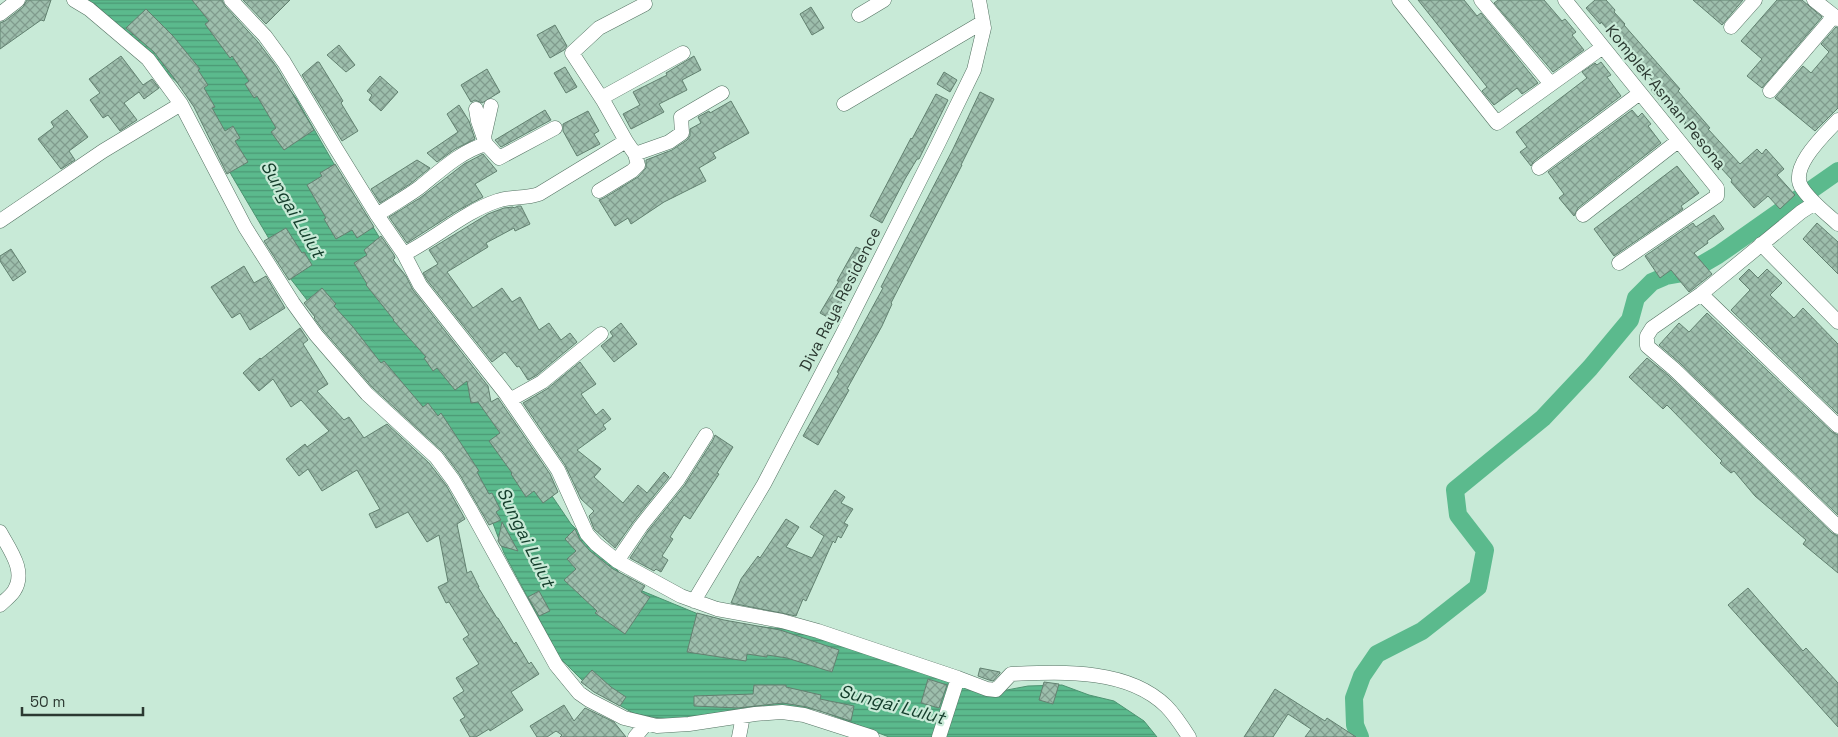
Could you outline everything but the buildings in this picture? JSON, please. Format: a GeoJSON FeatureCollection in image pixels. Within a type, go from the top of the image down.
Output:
{"type":"FeatureCollection","features":[{"type":"Feature","properties":{"kind":"street"},"geometry":{"type":"LineString","coordinates":[[0,14],[18,0]]}},
{"type":"Feature","properties":{"kind":"street"},"geometry":{"type":"LineString","coordinates":[[74,0],[90,9],[148,59],[181,104],[245,227],[293,303],[316,335],[367,394],[436,457],[453,480],[556,665],[579,693],[624,718],[657,726],[782,712],[804,715],[872,737]]}},
{"type":"Feature","properties":{"kind":"street"},"geometry":{"type":"LineString","coordinates":[[231,0],[265,36],[284,62],[349,170],[404,254],[420,285],[510,400],[558,470],[587,534],[617,561],[681,596],[717,610],[782,621],[818,631],[987,690],[996,690],[1011,674],[1052,672],[1104,677],[1128,684],[1153,696],[1166,706],[1182,725],[1188,737]]}},
{"type":"Feature","properties":{"kind":"street"},"geometry":{"type":"LineString","coordinates":[[859,15],[884,0]]}},
{"type":"Feature","properties":{"kind":"street","name":"Diva Raya Residence"},"geometry":{"type":"LineString","coordinates":[[694,600],[764,484],[843,333],[974,70],[984,28],[979,0]]}},
{"type":"Feature","properties":{"kind":"street"},"geometry":{"type":"LineString","coordinates":[[1399,0],[1497,123],[1603,47]]}},
{"type":"Feature","properties":{"kind":"street"},"geometry":{"type":"LineString","coordinates":[[1481,0],[1551,84]]}},
{"type":"Feature","properties":{"kind":"street","name":"Komplek Asman Pesona"},"geometry":{"type":"LineString","coordinates":[[1564,0],[1717,188],[1717,196],[1619,263]]}},
{"type":"Feature","properties":{"kind":"street"},"geometry":{"type":"LineString","coordinates":[[1732,27],[1755,0]]}},
{"type":"Feature","properties":{"kind":"street"},"geometry":{"type":"LineString","coordinates":[[1770,91],[1836,18],[1814,0]]}},
{"type":"Feature","properties":{"kind":"street"},"geometry":{"type":"LineString","coordinates":[[598,191],[632,171],[638,165],[635,154],[572,53],[599,28],[645,4]]}},
{"type":"Feature","properties":{"kind":"street"},"geometry":{"type":"LineString","coordinates":[[844,104],[983,22]]}},
{"type":"Feature","properties":{"kind":"street"},"geometry":{"type":"LineString","coordinates":[[604,102],[605,96],[683,53]]}},
{"type":"Feature","properties":{"kind":"street"},"geometry":{"type":"LineString","coordinates":[[635,154],[668,142],[682,132],[681,117],[722,93]]}},
{"type":"Feature","properties":{"kind":"street"},"geometry":{"type":"LineString","coordinates":[[1539,168],[1640,93]]}},
{"type":"Feature","properties":{"kind":"street"},"geometry":{"type":"LineString","coordinates":[[0,221],[96,156],[181,104]]}},
{"type":"Feature","properties":{"kind":"street"},"geometry":{"type":"LineString","coordinates":[[377,214],[419,188],[437,172],[485,141],[491,106]]}},
{"type":"Feature","properties":{"kind":"street"},"geometry":{"type":"LineString","coordinates":[[476,109],[485,141],[499,158],[505,157],[555,128]]}},
{"type":"Feature","properties":{"kind":"street"},"geometry":{"type":"LineString","coordinates":[[1838,120],[1802,163],[1798,176],[1808,195],[1838,224]]}},
{"type":"Feature","properties":{"kind":"street"},"geometry":{"type":"LineString","coordinates":[[404,254],[473,212],[496,201],[539,194],[626,141]]}},
{"type":"Feature","properties":{"kind":"street"},"geometry":{"type":"LineString","coordinates":[[1583,216],[1678,141]]}},
{"type":"Feature","properties":{"kind":"street"},"geometry":{"type":"LineString","coordinates":[[1808,195],[1761,244],[1700,294],[1652,328],[1647,336],[1647,346],[1674,369],[1838,527]]}},
{"type":"Feature","properties":{"kind":"street"},"geometry":{"type":"LineString","coordinates":[[1761,244],[1838,322]]}},
{"type":"Feature","properties":{"kind":"street"},"geometry":{"type":"LineString","coordinates":[[1700,294],[1838,426]]}},
{"type":"Feature","properties":{"kind":"street"},"geometry":{"type":"LineString","coordinates":[[510,400],[542,382],[601,334]]}},
{"type":"Feature","properties":{"kind":"street"},"geometry":{"type":"LineString","coordinates":[[617,561],[641,526],[677,481],[706,435]]}},
{"type":"Feature","properties":{"kind":"street"},"geometry":{"type":"LineString","coordinates":[[0,532],[18,566],[19,575],[18,584],[13,592],[0,604]]}},
{"type":"Feature","properties":{"kind":"street"},"geometry":{"type":"LineString","coordinates":[[939,737],[958,679]]}},
{"type":"Feature","properties":{"kind":"street"},"geometry":{"type":"LineString","coordinates":[[739,737],[744,716]]}},
{"type":"Feature","properties":{"kind":"street"},"geometry":{"type":"LineString","coordinates":[[635,737],[646,724]]}},
{"type":"Feature","properties":{"kind":"water","name":"Sungai Lulut"},"geometry":{"type":"Polygon","coordinates":[[[87,0],[218,0],[296,98],[334,164],[407,282],[571,524],[635,588],[720,623],[804,631],[991,693],[1028,686],[1062,685],[1089,695],[1114,701],[1144,721],[1157,737],[889,737],[816,709],[757,707],[672,719],[633,713],[591,689],[560,658],[504,553],[484,499],[468,470],[341,344],[290,278],[186,91],[96,5],[87,0]]]}},
{"type":"Feature","properties":{"kind":"waterway"},"geometry":{"type":"LineString","coordinates":[[1360,737],[1355,725],[1354,698],[1362,676],[1377,654],[1422,631],[1478,587],[1485,550],[1458,515],[1455,490],[1543,418],[1590,368],[1630,320],[1636,298],[1652,282],[1666,276],[1689,272],[1718,255],[1838,171]]}}]}
